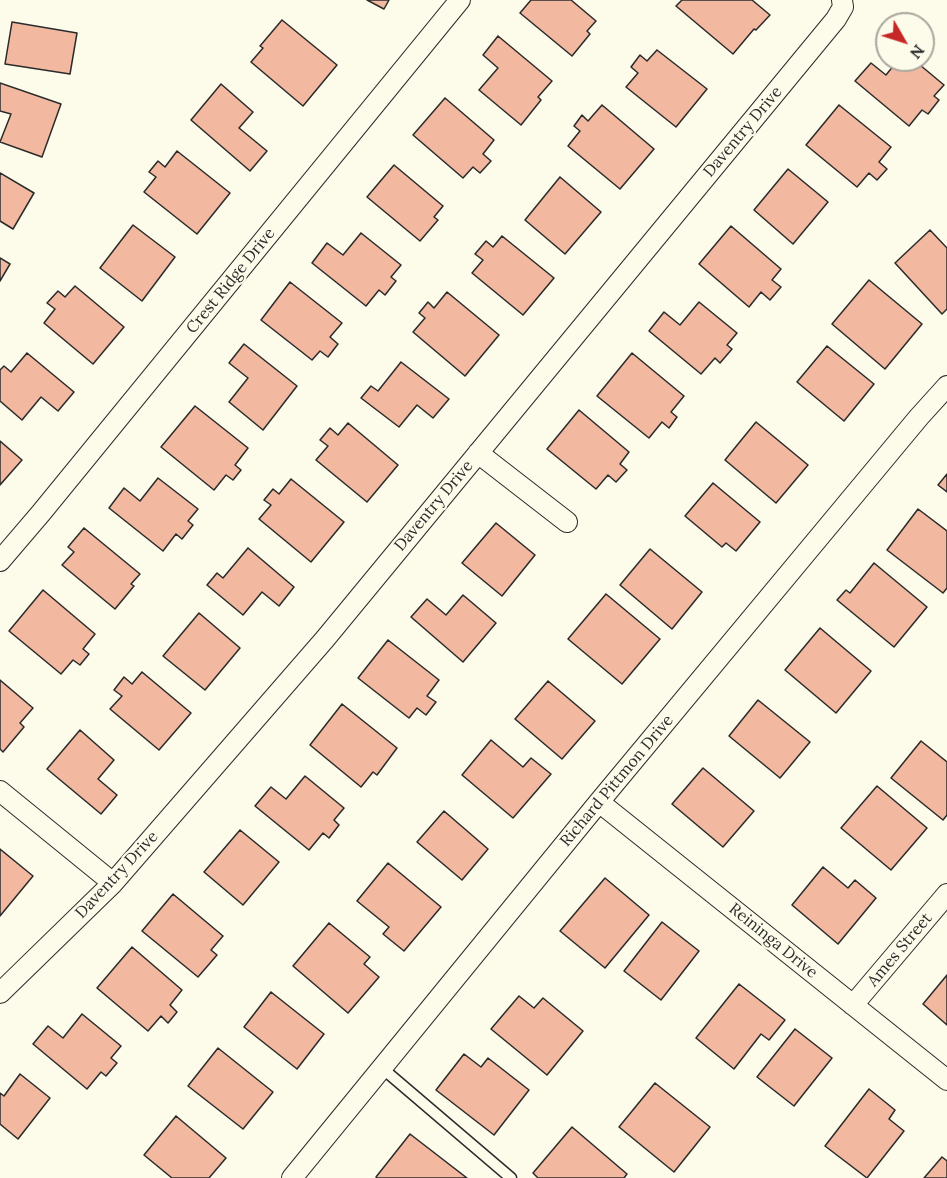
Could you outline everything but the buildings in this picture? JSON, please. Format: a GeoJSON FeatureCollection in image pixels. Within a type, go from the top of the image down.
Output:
{"type":"FeatureCollection","features":[{"type":"Feature","properties":{"kind":"street","name":"Crest Ridge Drive"},"geometry":{"type":"LineString","coordinates":[[0,561],[460,0]]}},
{"type":"Feature","properties":{"kind":"street","name":"Daventry Drive"},"geometry":{"type":"LineString","coordinates":[[0,993],[113,883],[325,639],[837,19],[843,7],[842,0]]}},
{"type":"Feature","properties":{"kind":"street","name":"Richard Pittmon Drive"},"geometry":{"type":"LineString","coordinates":[[292,1178],[599,802],[947,386]]}},
{"type":"Feature","properties":{"kind":"street"},"geometry":{"type":"LineString","coordinates":[[478,453],[567,522]]}},
{"type":"Feature","properties":{"kind":"street"},"geometry":{"type":"LineString","coordinates":[[0,791],[113,883]]}},
{"type":"Feature","properties":{"kind":"street","name":"Reininga Drive"},"geometry":{"type":"LineString","coordinates":[[599,802],[947,1080]]}},
{"type":"Feature","properties":{"kind":"street","name":"Ames Street"},"geometry":{"type":"LineString","coordinates":[[853,1005],[947,894]]}},
{"type":"Feature","properties":{"kind":"lane"},"geometry":{"type":"LineString","coordinates":[[382,1068],[511,1178]]}}]}
